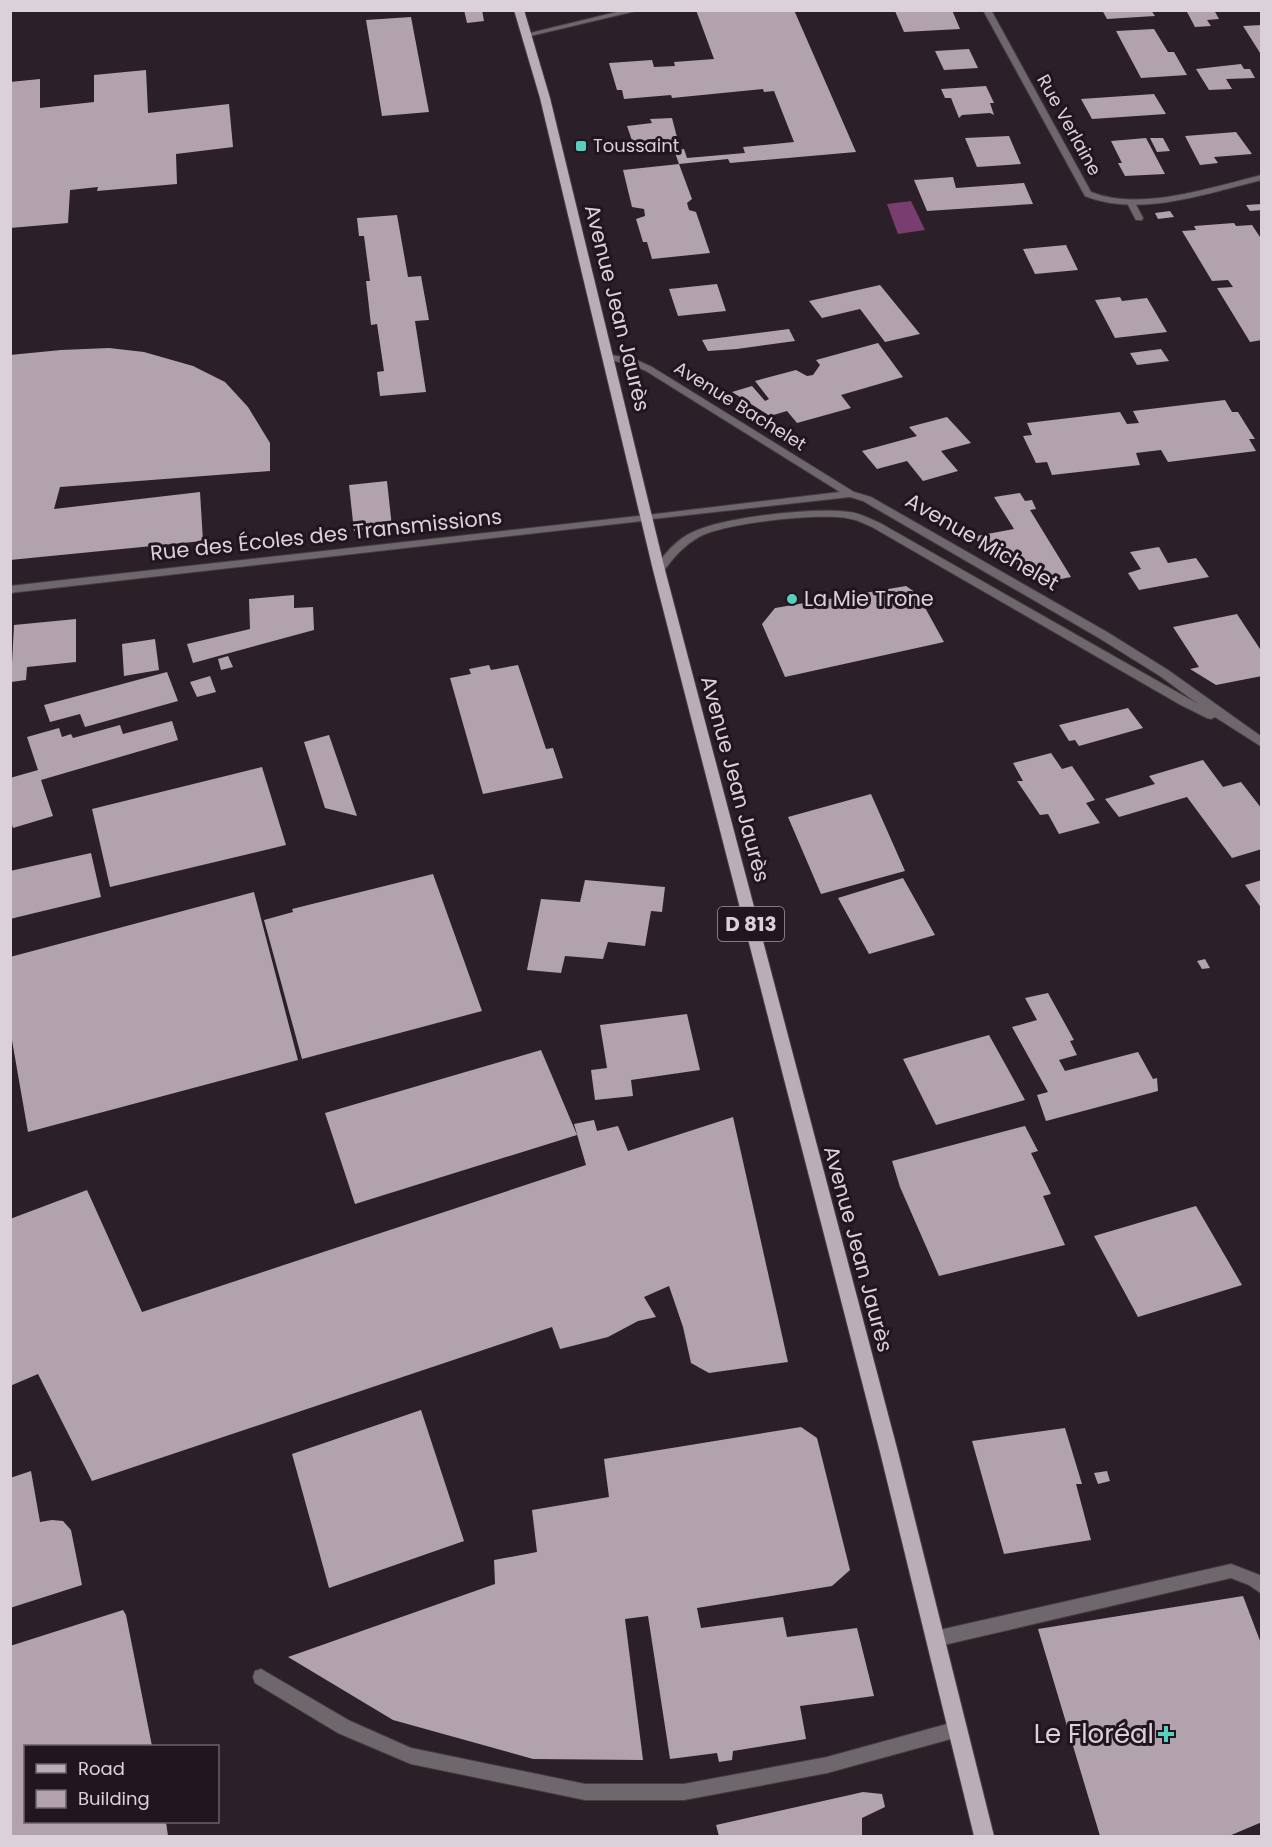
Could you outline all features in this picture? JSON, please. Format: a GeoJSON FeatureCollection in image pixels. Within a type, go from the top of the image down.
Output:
{"type":"FeatureCollection","features":[{"type":"Feature","properties":{"kind":"main road","name":"Avenue Jean Jaurès"},"geometry":{"type":"LineString","coordinates":[[519,10],[546,98],[586,278],[608,357],[659,570],[889,1452],[984,1836]]}},
{"type":"Feature","properties":{"kind":"street"},"geometry":{"type":"LineString","coordinates":[[526,35],[637,10]]}},
{"type":"Feature","properties":{"kind":"street","name":"Rue Verlaine"},"geometry":{"type":"LineString","coordinates":[[987,10],[1088,194],[1112,203],[1131,203],[1198,192],[1262,177]]}},
{"type":"Feature","properties":{"kind":"street"},"geometry":{"type":"LineString","coordinates":[[1131,203],[1139,218]]}},
{"type":"Feature","properties":{"kind":"street","name":"Avenue Bachelet"},"geometry":{"type":"LineString","coordinates":[[608,357],[649,369],[850,494]]}},
{"type":"Feature","properties":{"kind":"street","name":"Avenue Michelet"},"geometry":{"type":"LineString","coordinates":[[647,518],[850,494],[887,509],[1103,635],[1164,673],[1262,743]]}},
{"type":"Feature","properties":{"kind":"street"},"geometry":{"type":"LineString","coordinates":[[659,570],[664,561],[697,534],[722,526],[829,513],[852,516],[876,525],[1183,701],[1237,727]]}},
{"type":"Feature","properties":{"kind":"street","name":"Rue des Écoles des Transmissions"},"geometry":{"type":"LineString","coordinates":[[10,590],[647,518]]}},
{"type":"Feature","properties":{"kind":"street"},"geometry":{"type":"LineString","coordinates":[[935,1639],[1231,1571],[1254,1579],[1262,1587]]}},
{"type":"Feature","properties":{"kind":"street"},"geometry":{"type":"LineString","coordinates":[[261,1677],[344,1727],[411,1756],[585,1792],[684,1792],[827,1765],[958,1729]]}},
{"type":"Feature","properties":{"kind":"shaded area"},"geometry":{"type":"Polygon","coordinates":[[[911,201],[925,230],[898,234],[887,204],[911,201]]]}},
{"type":"Feature","properties":{"kind":"building"},"geometry":{"type":"Polygon","coordinates":[[[464,10],[482,10],[484,21],[467,23],[464,10]]]}},
{"type":"Feature","properties":{"kind":"building"},"geometry":{"type":"Polygon","coordinates":[[[696,10],[794,10],[856,152],[730,163],[728,159],[679,164],[674,150],[684,149],[687,158],[745,153],[743,147],[794,142],[774,91],[764,92],[763,89],[672,98],[671,95],[624,99],[622,90],[617,90],[609,63],[652,60],[654,67],[675,66],[674,62],[714,59],[696,10]]]}},
{"type":"Feature","properties":{"kind":"building"},"geometry":{"type":"Polygon","coordinates":[[[952,10],[960,29],[904,32],[895,11],[952,10]]]}},
{"type":"Feature","properties":{"kind":"building"},"geometry":{"type":"Polygon","coordinates":[[[1102,10],[1151,10],[1155,16],[1107,19],[1102,10]]]}},
{"type":"Feature","properties":{"kind":"building"},"geometry":{"type":"Polygon","coordinates":[[[1186,10],[1214,10],[1219,19],[1207,20],[1211,26],[1195,27],[1186,10]]]}},
{"type":"Feature","properties":{"kind":"building"},"geometry":{"type":"Polygon","coordinates":[[[411,17],[429,112],[382,116],[366,20],[411,17]]]}},
{"type":"Feature","properties":{"kind":"building"},"geometry":{"type":"Polygon","coordinates":[[[1262,25],[1262,56],[1243,26],[1262,25]]]}},
{"type":"Feature","properties":{"kind":"building"},"geometry":{"type":"Polygon","coordinates":[[[1154,29],[1168,52],[1174,52],[1187,75],[1141,78],[1116,31],[1154,29]]]}},
{"type":"Feature","properties":{"kind":"building"},"geometry":{"type":"Polygon","coordinates":[[[969,49],[978,68],[944,70],[935,51],[969,49]]]}},
{"type":"Feature","properties":{"kind":"building"},"geometry":{"type":"Polygon","coordinates":[[[1241,64],[1244,69],[1250,69],[1255,78],[1226,79],[1232,89],[1209,90],[1196,69],[1241,64]]]}},
{"type":"Feature","properties":{"kind":"building"},"geometry":{"type":"Polygon","coordinates":[[[146,70],[148,113],[229,104],[233,147],[176,154],[177,184],[97,191],[98,187],[70,190],[68,223],[10,228],[10,82],[40,79],[40,108],[94,102],[94,75],[146,70]]]}},
{"type":"Feature","properties":{"kind":"building"},"geometry":{"type":"Polygon","coordinates":[[[986,86],[994,103],[990,103],[994,115],[990,113],[962,115],[959,118],[951,98],[945,98],[941,89],[986,86]]]}},
{"type":"Feature","properties":{"kind":"building"},"geometry":{"type":"Polygon","coordinates":[[[1154,94],[1166,114],[1092,119],[1081,99],[1154,94]]]}},
{"type":"Feature","properties":{"kind":"building"},"geometry":{"type":"Polygon","coordinates":[[[672,118],[679,145],[635,149],[627,126],[652,123],[650,119],[672,118]]]}},
{"type":"Feature","properties":{"kind":"building"},"geometry":{"type":"Polygon","coordinates":[[[1236,132],[1252,154],[1214,157],[1218,163],[1200,165],[1185,136],[1236,132]]]}},
{"type":"Feature","properties":{"kind":"building"},"geometry":{"type":"Polygon","coordinates":[[[1009,136],[1021,164],[977,167],[965,138],[1009,136]]]}},
{"type":"Feature","properties":{"kind":"building"},"geometry":{"type":"Polygon","coordinates":[[[1146,138],[1165,174],[1125,176],[1118,163],[1122,163],[1111,141],[1146,138]]]}},
{"type":"Feature","properties":{"kind":"building"},"geometry":{"type":"Polygon","coordinates":[[[1150,138],[1163,138],[1170,151],[1157,152],[1150,138]]]}},
{"type":"Feature","properties":{"kind":"building"},"geometry":{"type":"Polygon","coordinates":[[[679,164],[692,199],[687,203],[689,210],[696,212],[710,253],[652,259],[647,242],[643,242],[636,219],[645,216],[644,209],[632,207],[623,170],[679,164]]]}},
{"type":"Feature","properties":{"kind":"building"},"geometry":{"type":"Polygon","coordinates":[[[953,177],[956,188],[1024,183],[1033,204],[927,211],[914,180],[953,177]]]}},
{"type":"Feature","properties":{"kind":"building"},"geometry":{"type":"Polygon","coordinates":[[[1262,204],[1262,210],[1250,211],[1246,205],[1262,204]]]}},
{"type":"Feature","properties":{"kind":"building"},"geometry":{"type":"Polygon","coordinates":[[[1170,211],[1174,217],[1158,219],[1155,213],[1170,211]]]}},
{"type":"Feature","properties":{"kind":"building"},"geometry":{"type":"Polygon","coordinates":[[[397,215],[408,277],[421,276],[429,320],[415,321],[426,392],[380,396],[377,372],[384,371],[377,324],[371,325],[366,281],[370,281],[364,236],[359,236],[357,218],[397,215]]]}},
{"type":"Feature","properties":{"kind":"building"},"geometry":{"type":"Polygon","coordinates":[[[1234,223],[1236,226],[1252,225],[1262,240],[1262,340],[1250,342],[1217,288],[1233,287],[1228,280],[1212,281],[1182,231],[1196,230],[1194,226],[1234,223]]]}},
{"type":"Feature","properties":{"kind":"building"},"geometry":{"type":"Polygon","coordinates":[[[1066,245],[1078,270],[1035,274],[1023,249],[1066,245]]]}},
{"type":"Feature","properties":{"kind":"building"},"geometry":{"type":"Polygon","coordinates":[[[717,284],[726,311],[678,316],[669,289],[717,284]]]}},
{"type":"Feature","properties":{"kind":"building"},"geometry":{"type":"Polygon","coordinates":[[[880,285],[920,334],[885,342],[860,309],[822,318],[809,301],[880,285]]]}},
{"type":"Feature","properties":{"kind":"building"},"geometry":{"type":"Polygon","coordinates":[[[1120,297],[1122,301],[1147,298],[1167,332],[1115,338],[1095,300],[1120,297]]]}},
{"type":"Feature","properties":{"kind":"building"},"geometry":{"type":"Polygon","coordinates":[[[789,329],[795,341],[708,351],[702,340],[789,329]]]}},
{"type":"Feature","properties":{"kind":"building"},"geometry":{"type":"Polygon","coordinates":[[[878,343],[903,377],[841,395],[851,408],[797,423],[787,411],[770,416],[732,392],[752,386],[765,401],[769,399],[755,381],[796,370],[807,376],[813,375],[820,365],[816,360],[878,343]]]}},
{"type":"Feature","properties":{"kind":"building"},"geometry":{"type":"Polygon","coordinates":[[[109,348],[144,352],[193,366],[225,382],[248,407],[270,443],[270,471],[60,487],[54,509],[200,492],[203,541],[10,560],[10,355],[109,348]]]}},
{"type":"Feature","properties":{"kind":"building"},"geometry":{"type":"Polygon","coordinates":[[[1161,349],[1169,361],[1137,365],[1130,353],[1161,349]]]}},
{"type":"Feature","properties":{"kind":"building"},"geometry":{"type":"Polygon","coordinates":[[[1225,400],[1232,412],[1238,412],[1255,439],[1249,439],[1256,451],[1168,462],[1161,450],[1136,453],[1140,465],[1052,475],[1047,462],[1036,463],[1023,436],[1032,435],[1027,423],[1120,412],[1127,424],[1139,423],[1133,411],[1225,400]]]}},
{"type":"Feature","properties":{"kind":"building"},"geometry":{"type":"Polygon","coordinates":[[[947,417],[971,443],[941,451],[958,471],[923,481],[907,461],[877,469],[862,451],[917,436],[909,427],[947,417]]]}},
{"type":"Feature","properties":{"kind":"building"},"geometry":{"type":"Polygon","coordinates":[[[387,481],[392,527],[354,531],[349,485],[387,481]]]}},
{"type":"Feature","properties":{"kind":"building"},"geometry":{"type":"Polygon","coordinates":[[[1020,493],[1025,501],[1032,500],[1036,509],[1030,510],[1071,577],[1046,582],[971,537],[1014,529],[994,497],[1020,493]]]}},
{"type":"Feature","properties":{"kind":"building"},"geometry":{"type":"Polygon","coordinates":[[[1159,547],[1168,563],[1196,558],[1209,577],[1139,590],[1128,573],[1141,569],[1130,552],[1159,547]]]}},
{"type":"Feature","properties":{"kind":"building"},"geometry":{"type":"Polygon","coordinates":[[[906,586],[928,601],[923,604],[944,642],[785,677],[762,624],[775,608],[906,586]]]}},
{"type":"Feature","properties":{"kind":"building"},"geometry":{"type":"Polygon","coordinates":[[[294,595],[294,608],[313,607],[314,630],[193,663],[187,644],[250,629],[249,599],[294,595]]]}},
{"type":"Feature","properties":{"kind":"building"},"geometry":{"type":"Polygon","coordinates":[[[1237,614],[1262,652],[1262,676],[1216,685],[1190,669],[1199,667],[1173,627],[1237,614]]]}},
{"type":"Feature","properties":{"kind":"building"},"geometry":{"type":"Polygon","coordinates":[[[76,619],[76,662],[27,667],[26,680],[11,682],[14,625],[76,619]]]}},
{"type":"Feature","properties":{"kind":"building"},"geometry":{"type":"Polygon","coordinates":[[[155,639],[159,670],[124,676],[122,644],[155,639]]]}},
{"type":"Feature","properties":{"kind":"building"},"geometry":{"type":"Polygon","coordinates":[[[228,656],[233,667],[221,670],[218,659],[228,656]]]}},
{"type":"Feature","properties":{"kind":"building"},"geometry":{"type":"Polygon","coordinates":[[[489,665],[491,670],[518,665],[546,749],[553,748],[563,778],[483,794],[450,678],[471,674],[469,669],[489,665]]]}},
{"type":"Feature","properties":{"kind":"building"},"geometry":{"type":"Polygon","coordinates":[[[167,672],[178,701],[85,727],[80,714],[50,722],[44,705],[167,672]]]}},
{"type":"Feature","properties":{"kind":"building"},"geometry":{"type":"Polygon","coordinates":[[[210,676],[216,692],[197,697],[190,682],[210,676]]]}},
{"type":"Feature","properties":{"kind":"building"},"geometry":{"type":"Polygon","coordinates":[[[1128,708],[1143,728],[1079,746],[1075,740],[1069,741],[1059,725],[1128,708]]]}},
{"type":"Feature","properties":{"kind":"building"},"geometry":{"type":"Polygon","coordinates":[[[172,721],[178,740],[41,780],[53,816],[13,828],[10,819],[10,778],[38,770],[27,737],[59,728],[62,737],[71,734],[73,738],[120,725],[123,734],[172,721]]]}},
{"type":"Feature","properties":{"kind":"building"},"geometry":{"type":"Polygon","coordinates":[[[329,735],[357,816],[325,808],[304,742],[329,735]]]}},
{"type":"Feature","properties":{"kind":"building"},"geometry":{"type":"Polygon","coordinates":[[[1051,753],[1062,769],[1072,766],[1095,800],[1086,803],[1100,823],[1059,834],[1048,814],[1040,815],[1017,781],[1023,781],[1013,763],[1051,753]]]}},
{"type":"Feature","properties":{"kind":"building"},"geometry":{"type":"Polygon","coordinates":[[[1203,760],[1223,787],[1241,782],[1262,809],[1262,849],[1232,858],[1187,797],[1119,817],[1105,799],[1155,784],[1149,776],[1203,760]]]}},
{"type":"Feature","properties":{"kind":"building"},"geometry":{"type":"Polygon","coordinates":[[[262,767],[286,845],[110,887],[92,809],[262,767]]]}},
{"type":"Feature","properties":{"kind":"building"},"geometry":{"type":"Polygon","coordinates":[[[871,794],[905,871],[821,894],[788,817],[871,794]]]}},
{"type":"Feature","properties":{"kind":"building"},"geometry":{"type":"Polygon","coordinates":[[[91,853],[101,897],[10,919],[10,871],[91,853]]]}},
{"type":"Feature","properties":{"kind":"building"},"geometry":{"type":"Polygon","coordinates":[[[433,874],[482,1011],[302,1059],[264,920],[293,912],[292,909],[433,874]]]}},
{"type":"Feature","properties":{"kind":"building"},"geometry":{"type":"Polygon","coordinates":[[[903,878],[935,935],[869,954],[838,898],[903,878]]]}},
{"type":"Feature","properties":{"kind":"building"},"geometry":{"type":"Polygon","coordinates":[[[585,880],[665,887],[662,912],[651,911],[645,946],[608,942],[603,959],[565,956],[561,973],[527,970],[541,899],[580,902],[585,880]]]}},
{"type":"Feature","properties":{"kind":"building"},"geometry":{"type":"Polygon","coordinates":[[[1262,880],[1262,909],[1245,885],[1262,880]]]}},
{"type":"Feature","properties":{"kind":"building"},"geometry":{"type":"Polygon","coordinates":[[[254,892],[298,1060],[28,1132],[10,1029],[10,957],[254,892]]]}},
{"type":"Feature","properties":{"kind":"building"},"geometry":{"type":"Polygon","coordinates":[[[1205,959],[1210,968],[1202,969],[1197,961],[1205,959]]]}},
{"type":"Feature","properties":{"kind":"building"},"geometry":{"type":"Polygon","coordinates":[[[1048,993],[1074,1040],[1070,1041],[1077,1055],[1059,1060],[1065,1071],[1138,1052],[1153,1079],[1157,1078],[1158,1091],[1046,1121],[1037,1095],[1048,1092],[1012,1027],[1037,1020],[1025,998],[1048,993]]]}},
{"type":"Feature","properties":{"kind":"building"},"geometry":{"type":"Polygon","coordinates":[[[687,1014],[700,1070],[631,1080],[633,1096],[595,1100],[591,1070],[607,1068],[600,1025],[687,1014]]]}},
{"type":"Feature","properties":{"kind":"building"},"geometry":{"type":"Polygon","coordinates":[[[989,1035],[1025,1100],[936,1125],[903,1059],[989,1035]]]}},
{"type":"Feature","properties":{"kind":"building"},"geometry":{"type":"Polygon","coordinates":[[[541,1050],[577,1135],[355,1204],[325,1113],[541,1050]]]}},
{"type":"Feature","properties":{"kind":"building"},"geometry":{"type":"Polygon","coordinates":[[[733,1117],[788,1362],[709,1373],[691,1363],[683,1327],[669,1286],[644,1297],[656,1317],[638,1321],[608,1337],[560,1349],[552,1327],[92,1481],[38,1374],[10,1386],[10,1219],[87,1190],[142,1312],[586,1165],[574,1124],[594,1120],[597,1131],[618,1126],[628,1151],[733,1117]]]}},
{"type":"Feature","properties":{"kind":"building"},"geometry":{"type":"Polygon","coordinates":[[[1025,1126],[1038,1151],[1031,1153],[1051,1194],[1043,1196],[1065,1245],[939,1276],[900,1187],[892,1161],[1025,1126]]]}},
{"type":"Feature","properties":{"kind":"building"},"geometry":{"type":"Polygon","coordinates":[[[1196,1206],[1242,1285],[1138,1317],[1094,1236],[1196,1206]]]}},
{"type":"Feature","properties":{"kind":"building"},"geometry":{"type":"Polygon","coordinates":[[[421,1410],[464,1541],[329,1588],[292,1454],[421,1410]]]}},
{"type":"Feature","properties":{"kind":"building"},"geometry":{"type":"Polygon","coordinates":[[[801,1427],[817,1438],[850,1570],[832,1586],[697,1608],[701,1628],[783,1617],[787,1637],[857,1628],[874,1696],[800,1706],[806,1739],[733,1751],[732,1760],[719,1762],[717,1753],[670,1759],[648,1616],[625,1619],[643,1760],[533,1759],[393,1720],[288,1657],[495,1584],[494,1560],[537,1552],[532,1510],[609,1497],[604,1459],[801,1427]]]}},
{"type":"Feature","properties":{"kind":"building"},"geometry":{"type":"Polygon","coordinates":[[[1065,1428],[1082,1484],[1076,1484],[1091,1540],[1004,1554],[972,1441],[1065,1428]]]}},
{"type":"Feature","properties":{"kind":"building"},"geometry":{"type":"Polygon","coordinates":[[[31,1471],[40,1522],[63,1521],[71,1530],[82,1585],[10,1608],[10,1478],[31,1471]]]}},
{"type":"Feature","properties":{"kind":"building"},"geometry":{"type":"Polygon","coordinates":[[[1107,1471],[1110,1481],[1098,1484],[1094,1473],[1107,1471]]]}},
{"type":"Feature","properties":{"kind":"building","name":"Le Floréal"},"geometry":{"type":"Polygon","coordinates":[[[1243,1596],[1262,1646],[1262,1822],[1229,1836],[1100,1836],[1038,1629],[1243,1596]]]}},
{"type":"Feature","properties":{"kind":"building"},"geometry":{"type":"Polygon","coordinates":[[[123,1610],[126,1615],[152,1745],[24,1745],[24,1823],[166,1823],[168,1836],[12,1836],[10,1646],[123,1610]]]}},
{"type":"Feature","properties":{"kind":"building"},"geometry":{"type":"Polygon","coordinates":[[[863,1792],[882,1794],[885,1807],[862,1818],[862,1836],[719,1836],[716,1825],[863,1792]]]}},
{"type":"Feature","properties":{"kind":"place","name":"Toussaint"},"geometry":{"type":"Point","coordinates":[581,146]}},
{"type":"Feature","properties":{"kind":"place","name":"La Mie Trone"},"geometry":{"type":"Point","coordinates":[792,599]}},
{"type":"Feature","properties":{"kind":"place","name":"Le Floréal"},"geometry":{"type":"Point","coordinates":[1166,1734]}}]}
